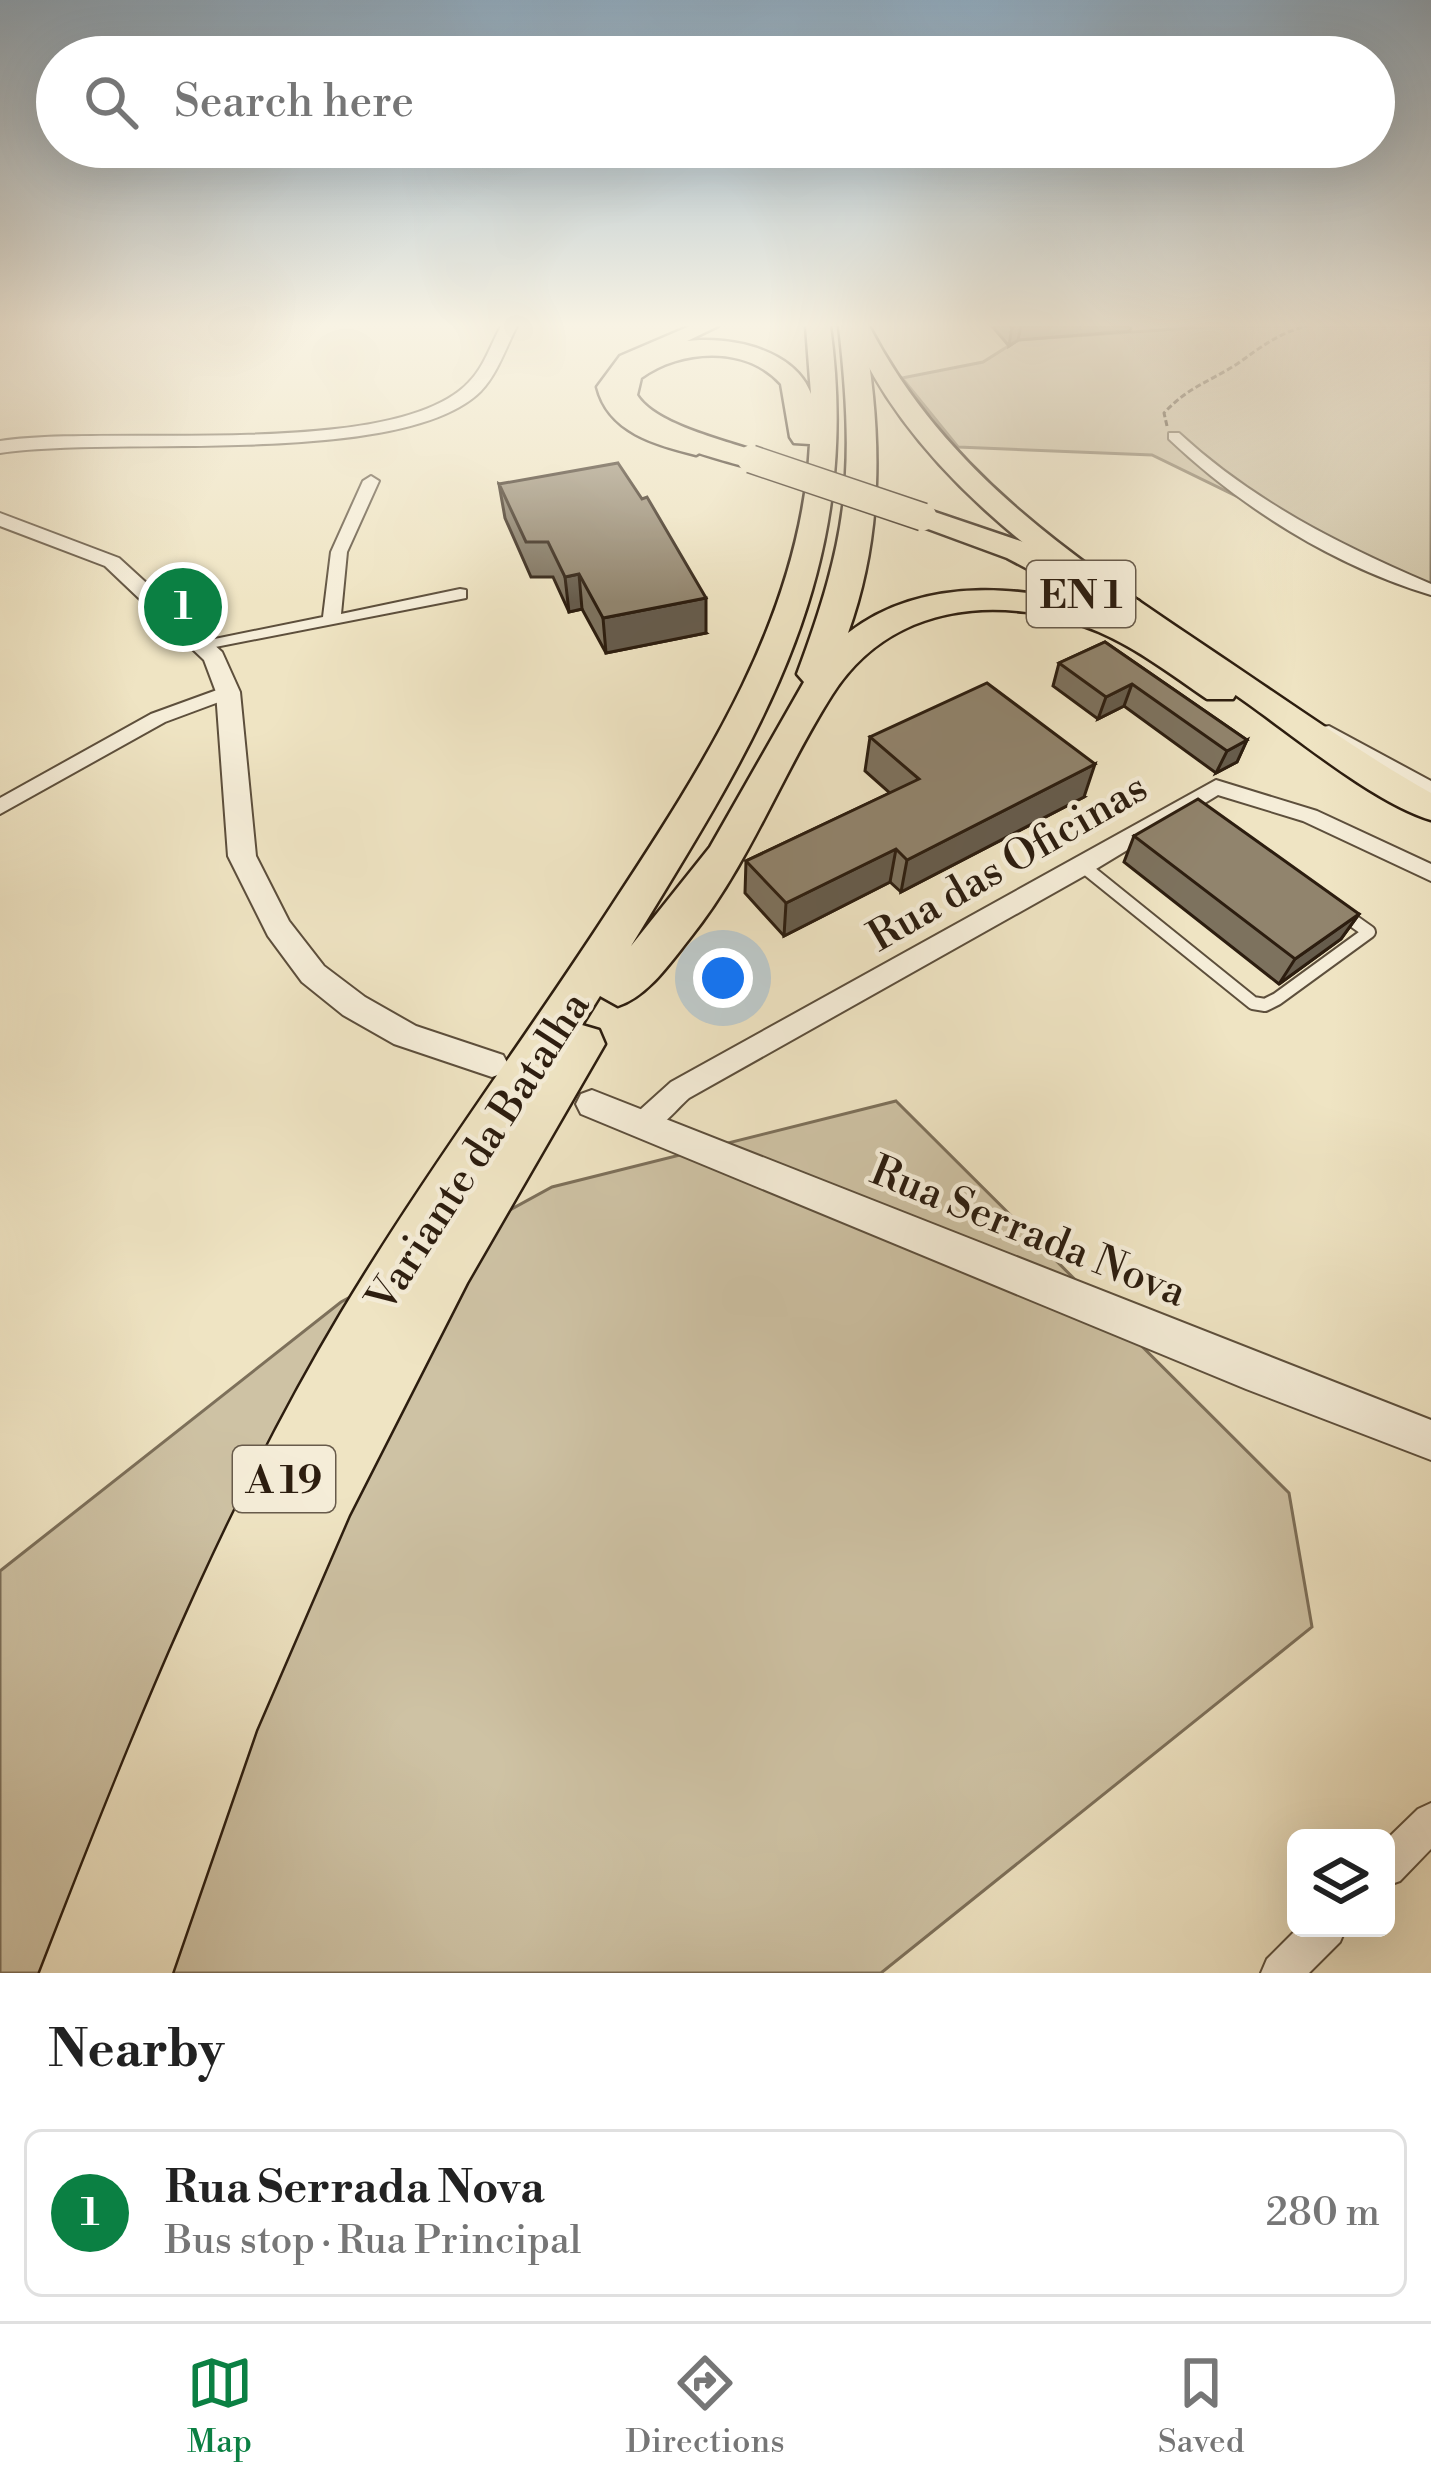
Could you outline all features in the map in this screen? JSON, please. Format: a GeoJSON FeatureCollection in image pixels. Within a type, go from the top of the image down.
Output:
{"type":"FeatureCollection","features":[{"type":"Feature","properties":{"kind":"highway"},"geometry":{"type":"LineString","coordinates":[[647,418],[748,462],[1033,558],[1140,615]]}},
{"type":"Feature","properties":{"kind":"highway"},"geometry":{"type":"LineString","coordinates":[[801,418],[805,442]]}},
{"type":"Feature","properties":{"kind":"highway"},"geometry":{"type":"LineString","coordinates":[[511,1066],[538,1035],[709,735],[753,645],[788,549],[808,418]]}},
{"type":"Feature","properties":{"kind":"highway","name":"Variante da Batalha"},"geometry":{"type":"LineString","coordinates":[[78,1973],[247,1555],[311,1423],[450,1184],[511,1066],[721,764],[750,712],[799,592],[817,518],[825,418]]}},
{"type":"Feature","properties":{"kind":"highway","name":"Variante da Batalha"},"geometry":{"type":"LineString","coordinates":[[134,1973],[203,1780],[317,1512],[469,1229],[618,988],[772,723],[816,616],[831,558],[845,474],[845,418]]}},
{"type":"Feature","properties":{"kind":"highway"},"geometry":{"type":"LineString","coordinates":[[802,718],[845,592],[863,480],[862,418]]}},
{"type":"Feature","properties":{"kind":"highway"},"geometry":{"type":"LineString","coordinates":[[618,988],[688,911],[735,841],[802,718],[847,651],[875,628],[921,608],[982,600],[1051,606],[1131,635],[1236,692]]}},
{"type":"Feature","properties":{"kind":"main road"},"geometry":{"type":"LineString","coordinates":[[628,418],[647,430],[748,462]]}},
{"type":"Feature","properties":{"kind":"main road","name":"EN 1"},"geometry":{"type":"LineString","coordinates":[[913,418],[952,463],[1236,692],[1431,829]]}},
{"type":"Feature","properties":{"kind":"main road","name":"EN 1"},"geometry":{"type":"LineString","coordinates":[[924,523],[1085,596],[1431,808]]}},
{"type":"Feature","properties":{"kind":"street"},"geometry":{"type":"LineString","coordinates":[[0,447],[44,440],[342,434],[418,418]]}},
{"type":"Feature","properties":{"kind":"street"},"geometry":{"type":"LineString","coordinates":[[1174,436],[1207,470],[1265,513],[1431,590]]}},
{"type":"Feature","properties":{"kind":"street"},"geometry":{"type":"LineString","coordinates":[[331,621],[339,552],[371,481]]}},
{"type":"Feature","properties":{"kind":"street"},"geometry":{"type":"LineString","coordinates":[[0,518],[112,562],[206,646],[228,692],[238,842],[259,895],[320,982],[365,1013],[424,1043],[511,1066]]}},
{"type":"Feature","properties":{"kind":"street"},"geometry":{"type":"LineString","coordinates":[[206,646],[460,594]]}},
{"type":"Feature","properties":{"kind":"street"},"geometry":{"type":"LineString","coordinates":[[0,807],[158,718],[228,692]]}},
{"type":"Feature","properties":{"kind":"street"},"geometry":{"type":"LineString","coordinates":[[1236,692],[1431,790]]}},
{"type":"Feature","properties":{"kind":"street","name":"Rua das Oficinas"},"geometry":{"type":"LineString","coordinates":[[640,1126],[680,1090],[1083,866],[1197,809],[1216,787],[1271,800],[1431,873]]}},
{"type":"Feature","properties":{"kind":"street","name":"Rua Serrada Nova"},"geometry":{"type":"LineString","coordinates":[[592,1104],[1246,1370],[1431,1440]]}},
{"type":"Feature","properties":{"kind":"street"},"geometry":{"type":"LineString","coordinates":[[1395,1858],[1431,1822]]}},
{"type":"Feature","properties":{"kind":"street"},"geometry":{"type":"LineString","coordinates":[[1281,1973],[1316,1937]]}},
{"type":"Feature","properties":{"kind":"lane"},"geometry":{"type":"LineString","coordinates":[[1083,866],[1253,1004],[1277,999],[1369,932],[1333,907]]}},
{"type":"Feature","properties":{"kind":"path"},"geometry":{"type":"LineString","coordinates":[[1167,418],[1174,436]]}},
{"type":"Feature","properties":{"kind":"shaded area"},"geometry":{"type":"Polygon","coordinates":[[[935,418],[1431,418],[1431,591],[1152,455],[958,447],[935,418]]]}},
{"type":"Feature","properties":{"kind":"shaded area"},"geometry":{"type":"Polygon","coordinates":[[[896,1101],[1289,1493],[1312,1627],[881,1973],[0,1973],[0,1571],[341,1302],[552,1187],[896,1101]]]}},
{"type":"Feature","properties":{"kind":"building"},"geometry":{"type":"Polygon","coordinates":[[[618,463],[642,499],[647,497],[706,598],[603,618],[579,574],[565,577],[548,542],[526,542],[499,484],[618,463]]]}},
{"type":"Feature","properties":{"kind":"building"},"geometry":{"type":"Polygon","coordinates":[[[1105,642],[1247,740],[1227,751],[1132,684],[1106,697],[1059,663],[1105,642]]]}},
{"type":"Feature","properties":{"kind":"building"},"geometry":{"type":"Polygon","coordinates":[[[987,683],[1095,764],[907,860],[896,849],[786,903],[746,861],[919,779],[870,737],[987,683]]]}},
{"type":"Feature","properties":{"kind":"building"},"geometry":{"type":"Polygon","coordinates":[[[1198,799],[1359,914],[1295,959],[1134,836],[1198,799]]]}},
{"type":"Feature","properties":{"kind":"place","name":"Rua Serrada Nova"},"geometry":{"type":"Point","coordinates":[183,607]}}]}
